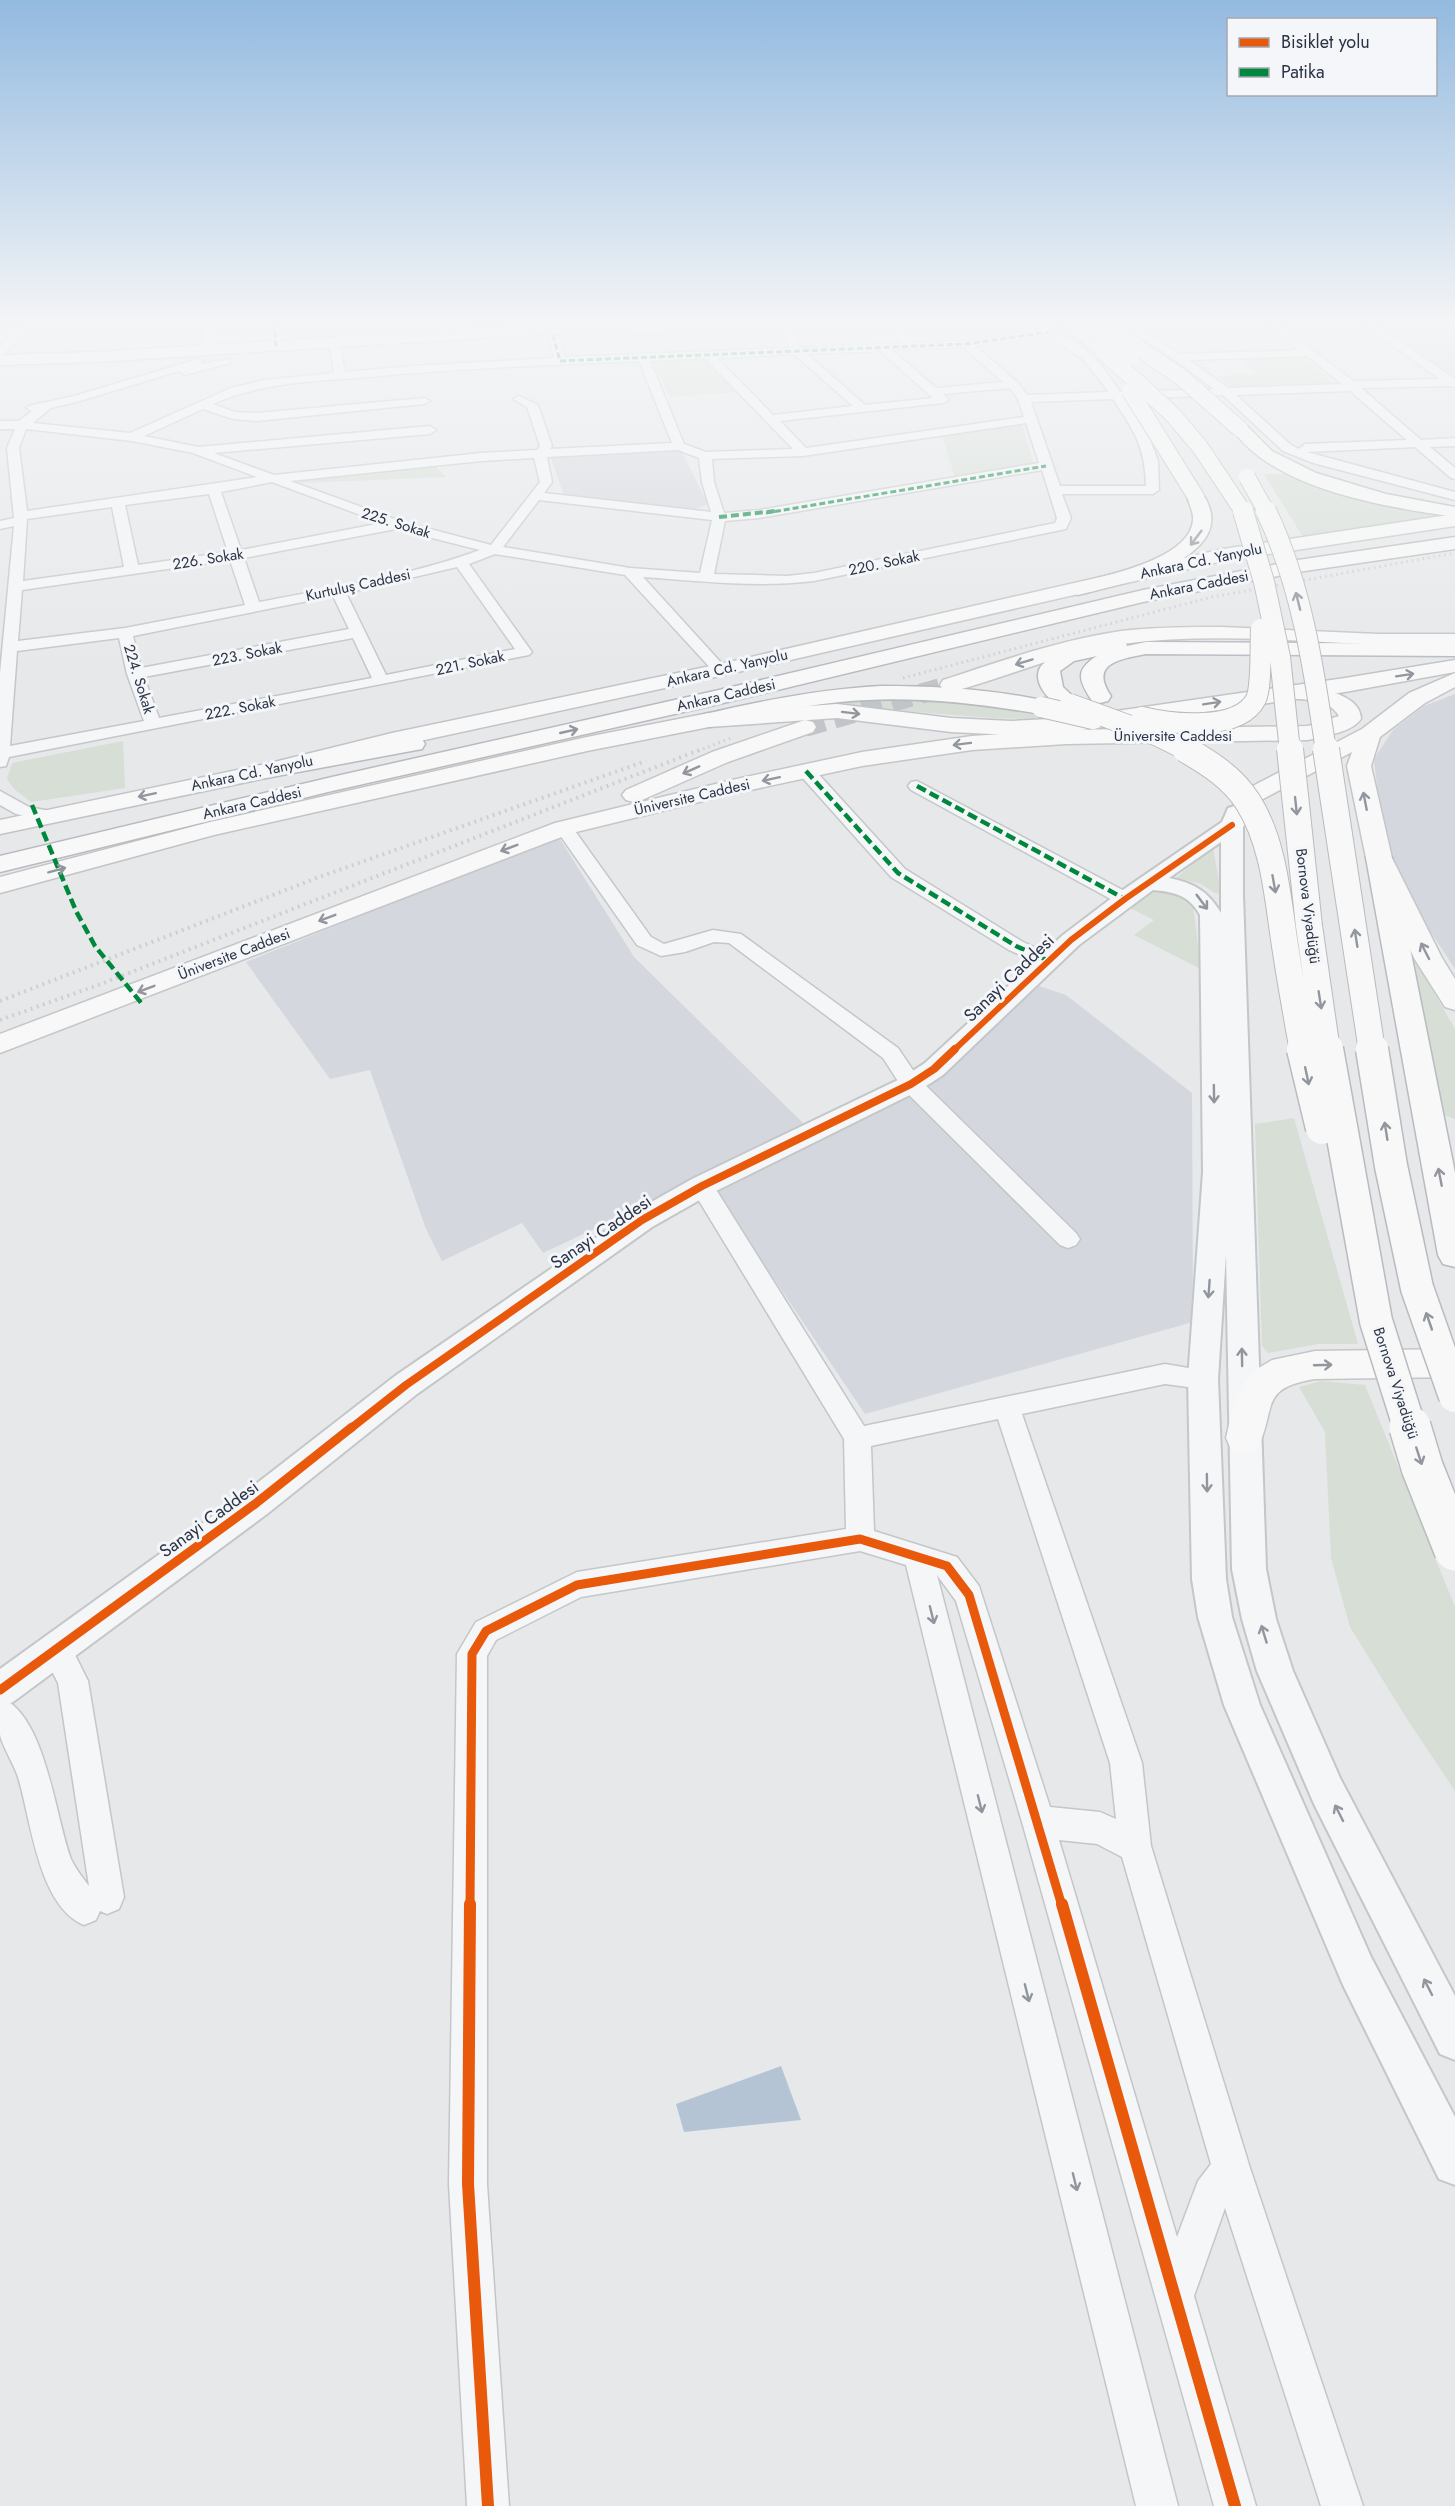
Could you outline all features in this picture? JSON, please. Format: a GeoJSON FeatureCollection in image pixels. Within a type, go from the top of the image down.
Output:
{"type":"FeatureCollection","features":[{"type":"Feature","properties":{"kind":"main road"},"geometry":{"type":"LineString","coordinates":[[820,660],[1159,564],[1182,552],[1197,540],[1205,520],[1202,508],[1161,440]]}},
{"type":"Feature","properties":{"kind":"main road","name":"Bornova Viyadüğü"},"geometry":{"type":"LineString","coordinates":[[1194,440],[1245,514],[1264,582],[1280,657],[1309,926],[1329,1061],[1376,1321],[1422,1467],[1455,1550]]}},
{"type":"Feature","properties":{"kind":"main road"},"geometry":{"type":"LineString","coordinates":[[1220,440],[1261,500],[1289,564],[1303,619],[1326,747],[1387,1137],[1418,1290],[1455,1396]]}},
{"type":"Feature","properties":{"kind":"main road"},"geometry":{"type":"LineString","coordinates":[[1251,440],[1268,456],[1311,476],[1423,508],[1455,512]]}},
{"type":"Feature","properties":{"kind":"main road"},"geometry":{"type":"LineString","coordinates":[[1256,440],[1276,454],[1298,461],[1455,503]]}},
{"type":"Feature","properties":{"kind":"main road","name":"Ankara Cd. Yanyolu"},"geometry":{"type":"LineString","coordinates":[[0,827],[266,771],[392,740],[720,670],[1223,555],[1455,520]]}},
{"type":"Feature","properties":{"kind":"main road","name":"Ankara Caddesi"},"geometry":{"type":"LineString","coordinates":[[0,865],[143,829],[1022,627],[1143,596],[1455,534]]}},
{"type":"Feature","properties":{"kind":"main road","name":"Ankara Caddesi"},"geometry":{"type":"LineString","coordinates":[[0,847],[545,719],[820,660],[1198,574],[1398,546],[1455,543]]}},
{"type":"Feature","properties":{"kind":"main road"},"geometry":{"type":"LineString","coordinates":[[1264,582],[1256,699],[1247,709],[1214,722],[1186,724],[1165,722],[1128,713],[1100,696],[1091,682],[1091,674],[1095,666],[1105,659],[1122,652],[1171,647],[1455,650]]}},
{"type":"Feature","properties":{"kind":"main road"},"geometry":{"type":"LineString","coordinates":[[951,685],[1037,658],[1106,641],[1143,635],[1224,633],[1394,641]]}},
{"type":"Feature","properties":{"kind":"main road"},"geometry":{"type":"LineString","coordinates":[[1129,732],[1070,704],[1055,692],[1050,683],[1050,669],[1067,657],[1140,641],[1455,640]]}},
{"type":"Feature","properties":{"kind":"main road"},"geometry":{"type":"LineString","coordinates":[[709,720],[837,711],[951,725],[1011,728],[1068,725],[1455,666]]}},
{"type":"Feature","properties":{"kind":"main road"},"geometry":{"type":"LineString","coordinates":[[1232,825],[1253,795],[1370,734],[1417,698],[1455,679]]}},
{"type":"Feature","properties":{"kind":"main road","name":"Üniversite Caddesi"},"geometry":{"type":"LineString","coordinates":[[0,1044],[564,828],[872,757],[972,743],[1129,732],[1308,733],[1327,729],[1350,719],[1350,713],[1338,702],[1325,696],[1292,692]]}},
{"type":"Feature","properties":{"kind":"main road"},"geometry":{"type":"LineString","coordinates":[[0,885],[210,829],[587,744],[785,703],[857,694],[947,694],[1041,707],[1173,743],[1218,770],[1250,801],[1257,818],[1272,875],[1308,1078],[1376,1321]]}},
{"type":"Feature","properties":{"kind":"main road"},"geometry":{"type":"LineString","coordinates":[[266,771],[545,719]]}},
{"type":"Feature","properties":{"kind":"main road"},"geometry":{"type":"LineString","coordinates":[[564,828],[720,757],[805,727]]}},
{"type":"Feature","properties":{"kind":"main road"},"geometry":{"type":"LineString","coordinates":[[1370,734],[1359,766],[1379,858],[1455,1255]]}},
{"type":"Feature","properties":{"kind":"main road"},"geometry":{"type":"LineString","coordinates":[[143,829],[226,815],[487,760],[587,744]]}},
{"type":"Feature","properties":{"kind":"main road"},"geometry":{"type":"LineString","coordinates":[[1379,858],[1428,958],[1455,1001]]}},
{"type":"Feature","properties":{"kind":"main road"},"geometry":{"type":"LineString","coordinates":[[1244,1438],[1250,1411],[1258,1392],[1270,1378],[1284,1370],[1315,1365],[1455,1363]]}},
{"type":"Feature","properties":{"kind":"street","name":"225. Sokak"},"geometry":{"type":"LineString","coordinates":[[147,440],[196,450],[268,479],[398,525],[494,550]]}},
{"type":"Feature","properties":{"kind":"street"},"geometry":{"type":"LineString","coordinates":[[196,450],[315,440]]}},
{"type":"Feature","properties":{"kind":"street"},"geometry":{"type":"LineString","coordinates":[[0,525],[20,519],[268,479],[399,440]]}},
{"type":"Feature","properties":{"kind":"street"},"geometry":{"type":"LineString","coordinates":[[475,440],[540,455],[679,446],[705,456],[803,452],[887,440]]}},
{"type":"Feature","properties":{"kind":"street"},"geometry":{"type":"LineString","coordinates":[[494,550],[538,496],[546,482],[540,455],[532,447],[529,440]]}},
{"type":"Feature","properties":{"kind":"street"},"geometry":{"type":"LineString","coordinates":[[540,455],[546,446],[544,440]]}},
{"type":"Feature","properties":{"kind":"street"},"geometry":{"type":"LineString","coordinates":[[677,440],[679,446]]}},
{"type":"Feature","properties":{"kind":"street"},"geometry":{"type":"LineString","coordinates":[[791,440],[803,452]]}},
{"type":"Feature","properties":{"kind":"street"},"geometry":{"type":"LineString","coordinates":[[1038,440],[1054,490],[1153,490],[1152,461],[1145,440]]}},
{"type":"Feature","properties":{"kind":"street"},"geometry":{"type":"LineString","coordinates":[[1278,440],[1287,448],[1317,460],[1455,496]]}},
{"type":"Feature","properties":{"kind":"street"},"geometry":{"type":"LineString","coordinates":[[1412,440],[1455,475]]}},
{"type":"Feature","properties":{"kind":"street"},"geometry":{"type":"LineString","coordinates":[[1287,448],[1419,446],[1455,442]]}},
{"type":"Feature","properties":{"kind":"street"},"geometry":{"type":"LineString","coordinates":[[1,758],[20,519],[7,449]]}},
{"type":"Feature","properties":{"kind":"street"},"geometry":{"type":"LineString","coordinates":[[705,456],[708,482],[719,517],[706,578]]}},
{"type":"Feature","properties":{"kind":"street"},"geometry":{"type":"LineString","coordinates":[[538,496],[719,517],[759,514],[1046,466]]}},
{"type":"Feature","properties":{"kind":"street"},"geometry":{"type":"LineString","coordinates":[[214,489],[253,607]]}},
{"type":"Feature","properties":{"kind":"street","name":"220. Sokak"},"geometry":{"type":"LineString","coordinates":[[706,578],[787,580],[814,577],[1061,526],[1064,518],[1054,490]]}},
{"type":"Feature","properties":{"kind":"street"},"geometry":{"type":"LineString","coordinates":[[118,503],[132,571]]}},
{"type":"Feature","properties":{"kind":"street","name":"226. Sokak"},"geometry":{"type":"LineString","coordinates":[[16,586],[236,555],[398,525]]}},
{"type":"Feature","properties":{"kind":"street","name":"Kurtuluş Caddesi"},"geometry":{"type":"LineString","coordinates":[[10,647],[125,633],[338,591],[461,562],[494,550],[630,572],[706,578]]}},
{"type":"Feature","properties":{"kind":"street","name":"221. Sokak"},"geometry":{"type":"LineString","coordinates":[[381,681],[524,651],[461,562]]}},
{"type":"Feature","properties":{"kind":"street"},"geometry":{"type":"LineString","coordinates":[[630,572],[720,670]]}},
{"type":"Feature","properties":{"kind":"street"},"geometry":{"type":"LineString","coordinates":[[338,591],[381,681]]}},
{"type":"Feature","properties":{"kind":"street","name":"223. Sokak"},"geometry":{"type":"LineString","coordinates":[[135,674],[359,632]]}},
{"type":"Feature","properties":{"kind":"street","name":"224. Sokak"},"geometry":{"type":"LineString","coordinates":[[125,633],[135,674],[153,724]]}},
{"type":"Feature","properties":{"kind":"street","name":"222. Sokak"},"geometry":{"type":"LineString","coordinates":[[1,758],[153,724],[381,681]]}},
{"type":"Feature","properties":{"kind":"street"},"geometry":{"type":"LineString","coordinates":[[1129,732],[1185,744],[1204,751],[1223,761],[1232,769],[1236,777],[1238,798],[1232,825],[1244,1438],[1249,1569],[1259,1619],[1275,1671],[1328,1791],[1455,2039]]}},
{"type":"Feature","properties":{"kind":"street"},"geometry":{"type":"LineString","coordinates":[[806,771],[898,873],[1016,946],[1049,961]]}},
{"type":"Feature","properties":{"kind":"street"},"geometry":{"type":"LineString","coordinates":[[916,786],[1137,891],[1179,886],[1197,894],[1205,902],[1211,915],[1217,1172],[1203,1379],[1209,1579],[1215,1617],[1242,1705],[1357,1971],[1455,2163]]}},
{"type":"Feature","properties":{"kind":"street"},"geometry":{"type":"LineString","coordinates":[[0,796],[8,804],[23,812],[49,816]]}},
{"type":"Feature","properties":{"kind":"street","name":"Sanayi Caddesi"},"geometry":{"type":"LineString","coordinates":[[0,1690],[255,1504],[406,1385],[642,1220],[702,1186],[911,1084],[934,1070],[1071,940],[1232,825]]}},
{"type":"Feature","properties":{"kind":"street"},"geometry":{"type":"LineString","coordinates":[[564,828],[644,941],[661,950],[678,948],[712,936],[734,938],[891,1053],[911,1084],[1068,1239]]}},
{"type":"Feature","properties":{"kind":"street"},"geometry":{"type":"LineString","coordinates":[[702,1186],[857,1438],[860,1539]]}},
{"type":"Feature","properties":{"kind":"street"},"geometry":{"type":"LineString","coordinates":[[857,1438],[1165,1374],[1203,1379]]}},
{"type":"Feature","properties":{"kind":"street"},"geometry":{"type":"LineString","coordinates":[[1007,1408],[1126,1763],[1135,1846],[1231,2168],[1342,2506]]}},
{"type":"Feature","properties":{"kind":"street"},"geometry":{"type":"LineString","coordinates":[[488,2506],[468,2184],[472,1654],[486,1631],[577,1585],[860,1539],[947,1566],[969,1594],[1038,1822],[1234,2506]]}},
{"type":"Feature","properties":{"kind":"street"},"geometry":{"type":"LineString","coordinates":[[918,1558],[1157,2506]]}},
{"type":"Feature","properties":{"kind":"street"},"geometry":{"type":"LineString","coordinates":[[0,1711],[15,1730],[26,1753],[40,1792],[55,1863],[95,1903],[73,1681],[57,1649]]}},
{"type":"Feature","properties":{"kind":"street"},"geometry":{"type":"LineString","coordinates":[[1038,1822],[1100,1828],[1135,1846]]}},
{"type":"Feature","properties":{"kind":"street"},"geometry":{"type":"LineString","coordinates":[[1174,2298],[1211,2194],[1231,2168]]}},
{"type":"Feature","properties":{"kind":"shaded area"},"geometry":{"type":"Polygon","coordinates":[[[943,440],[1027,440],[1034,465],[955,478],[943,440]]]}},
{"type":"Feature","properties":{"kind":"shaded area"},"geometry":{"type":"Polygon","coordinates":[[[680,448],[708,504],[690,511],[564,496],[550,455],[680,448]]]}},
{"type":"Feature","properties":{"kind":"shaded area"},"geometry":{"type":"Polygon","coordinates":[[[435,465],[446,477],[301,483],[294,478],[435,465]]]}},
{"type":"Feature","properties":{"kind":"shaded area"},"geometry":{"type":"Polygon","coordinates":[[[1264,474],[1283,474],[1423,511],[1455,515],[1455,518],[1303,537],[1264,474]]]}},
{"type":"Feature","properties":{"kind":"shaded area"},"geometry":{"type":"Polygon","coordinates":[[[1455,694],[1455,969],[1404,891],[1382,831],[1374,759],[1393,730],[1424,706],[1455,694]]]}},
{"type":"Feature","properties":{"kind":"shaded area"},"geometry":{"type":"Polygon","coordinates":[[[967,697],[1058,718],[993,718],[864,708],[799,707],[829,699],[967,697]]]}},
{"type":"Feature","properties":{"kind":"shaded area"},"geometry":{"type":"Polygon","coordinates":[[[123,741],[125,788],[31,802],[14,789],[7,779],[12,763],[123,741]]]}},
{"type":"Feature","properties":{"kind":"shaded area"},"geometry":{"type":"Polygon","coordinates":[[[558,836],[634,957],[808,1128],[543,1253],[522,1223],[442,1261],[426,1229],[370,1070],[330,1079],[246,962],[558,836]]]}},
{"type":"Feature","properties":{"kind":"shaded area"},"geometry":{"type":"Polygon","coordinates":[[[1213,847],[1221,894],[1201,884],[1176,878],[1213,847]]]}},
{"type":"Feature","properties":{"kind":"shaded area"},"geometry":{"type":"Polygon","coordinates":[[[1151,891],[1179,895],[1193,905],[1201,969],[1134,935],[1154,920],[1128,907],[1151,891]]]}},
{"type":"Feature","properties":{"kind":"shaded area"},"geometry":{"type":"Polygon","coordinates":[[[1406,945],[1455,1029],[1455,1119],[1439,1113],[1406,945]]]}},
{"type":"Feature","properties":{"kind":"shaded area"},"geometry":{"type":"Polygon","coordinates":[[[1033,984],[1066,995],[1192,1093],[1193,1322],[865,1414],[716,1193],[911,1096],[1033,984]]]}},
{"type":"Feature","properties":{"kind":"shaded area"},"geometry":{"type":"Polygon","coordinates":[[[1294,1118],[1358,1344],[1318,1344],[1268,1353],[1262,1346],[1255,1124],[1294,1118]]]}},
{"type":"Feature","properties":{"kind":"shaded area"},"geometry":{"type":"Polygon","coordinates":[[[1321,1381],[1365,1385],[1455,1607],[1455,1791],[1350,1627],[1331,1558],[1325,1432],[1299,1387],[1321,1381]]]}},
{"type":"Feature","properties":{"kind":"water"},"geometry":{"type":"Polygon","coordinates":[[[781,2066],[801,2120],[684,2132],[676,2104],[781,2066]]]}},
{"type":"Feature","properties":{"kind":"tunnel"},"geometry":{"type":"LineString","coordinates":[[805,727],[944,687]]}},
{"type":"Feature","properties":{"kind":"railway"},"geometry":{"type":"LineString","coordinates":[[903,678],[1212,597],[1455,553]]}},
{"type":"Feature","properties":{"kind":"railway"},"geometry":{"type":"LineString","coordinates":[[698,751],[731,738]]}},
{"type":"Feature","properties":{"kind":"railway"},"geometry":{"type":"LineString","coordinates":[[0,1020],[101,984],[702,749]]}},
{"type":"Feature","properties":{"kind":"railway"},"geometry":{"type":"LineString","coordinates":[[0,1001],[322,876],[646,761]]}},
{"type":"Feature","properties":{"kind":"marked path"},"geometry":{"type":"LineString","coordinates":[[719,517],[759,514],[1046,466]]}},
{"type":"Feature","properties":{"kind":"marked path"},"geometry":{"type":"LineString","coordinates":[[806,771],[898,873],[1016,946],[1049,961]]}},
{"type":"Feature","properties":{"kind":"marked path"},"geometry":{"type":"LineString","coordinates":[[917,786],[1125,899]]}},
{"type":"Feature","properties":{"kind":"marked path"},"geometry":{"type":"LineString","coordinates":[[32,805],[76,911],[95,946],[142,1004]]}},
{"type":"Feature","properties":{"kind":"cycle path"},"geometry":{"type":"LineString","coordinates":[[0,1690],[255,1504],[406,1385],[642,1220],[702,1186],[911,1084],[934,1069],[1071,940],[1125,899],[1232,825]]}},
{"type":"Feature","properties":{"kind":"cycle path"},"geometry":{"type":"LineString","coordinates":[[488,2506],[468,2184],[472,1654],[486,1631],[577,1585],[860,1539],[947,1566],[969,1595],[1038,1822],[1235,2506]]}}]}
